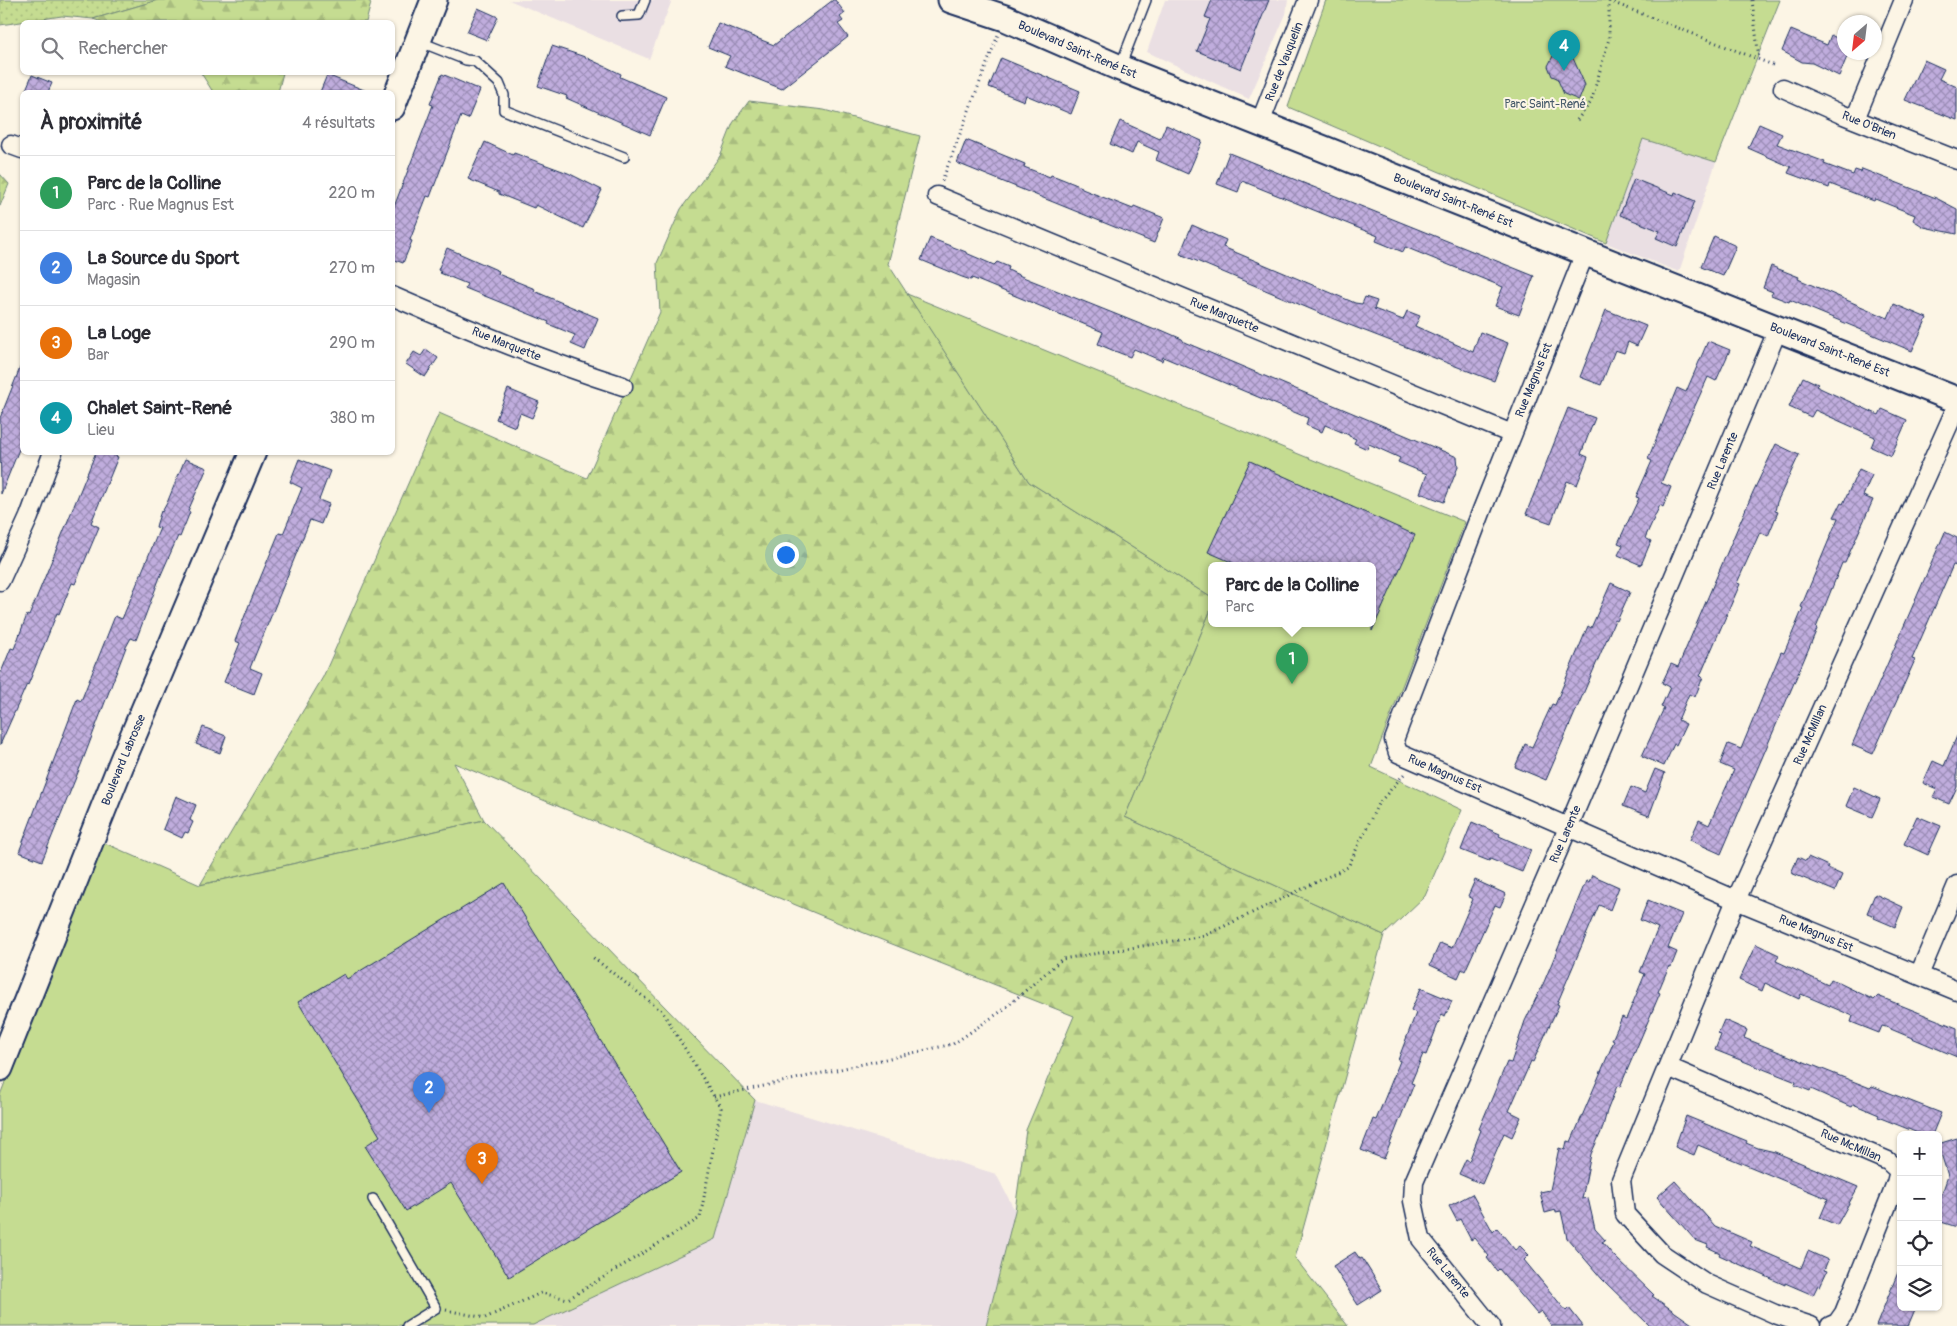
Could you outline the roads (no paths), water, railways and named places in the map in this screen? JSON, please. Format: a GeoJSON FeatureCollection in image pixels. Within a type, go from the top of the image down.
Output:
{"type":"FeatureCollection","features":[{"type":"Feature","properties":{"kind":"street"},"geometry":{"type":"LineString","coordinates":[[395,99],[434,0]]}},
{"type":"Feature","properties":{"kind":"street","name":"Boulevard Saint-René Est"},"geometry":{"type":"LineString","coordinates":[[952,0],[1005,18],[1120,68],[1957,400]]}},
{"type":"Feature","properties":{"kind":"street","name":"Rue de Vauquelin"},"geometry":{"type":"LineString","coordinates":[[1260,123],[1308,0]]}},
{"type":"Feature","properties":{"kind":"street"},"geometry":{"type":"LineString","coordinates":[[1855,119],[1904,0]]}},
{"type":"Feature","properties":{"kind":"street","name":"Rue O'Brien"},"geometry":{"type":"LineString","coordinates":[[1783,88],[1957,160]]}},
{"type":"Feature","properties":{"kind":"street","name":"Rue Marquette"},"geometry":{"type":"LineString","coordinates":[[937,196],[1512,434]]}},
{"type":"Feature","properties":{"kind":"street","name":"Rue Magnus Est"},"geometry":{"type":"LineString","coordinates":[[1585,252],[1512,434],[1394,740],[1398,753],[1736,900],[1957,991]]}},
{"type":"Feature","properties":{"kind":"street","name":"Rue Marquette"},"geometry":{"type":"LineString","coordinates":[[395,297],[479,334],[623,386]]}},
{"type":"Feature","properties":{"kind":"street","name":"Rue Larente"},"geometry":{"type":"LineString","coordinates":[[1492,1326],[1421,1239],[1413,1201],[1414,1182],[1568,828],[1778,329]]}},
{"type":"Feature","properties":{"kind":"street","name":"Rue McMillan"},"geometry":{"type":"LineString","coordinates":[[1811,1326],[1775,1314],[1707,1284],[1662,1254],[1624,1214],[1621,1180],[1736,900],[1957,406]]}},
{"type":"Feature","properties":{"kind":"street"},"geometry":{"type":"LineString","coordinates":[[0,581],[29,516],[52,455]]}},
{"type":"Feature","properties":{"kind":"street","name":"Boulevard Labrosse"},"geometry":{"type":"LineString","coordinates":[[0,1068],[122,762],[252,455]]}},
{"type":"Feature","properties":{"kind":"street"},"geometry":{"type":"LineString","coordinates":[[1919,975],[1957,885]]}},
{"type":"Feature","properties":{"kind":"street","name":"Rue McMillan"},"geometry":{"type":"LineString","coordinates":[[1668,1067],[1888,1161],[1899,1171],[1896,1183],[1844,1313],[1837,1323],[1830,1326]]}},
{"type":"Feature","properties":{"kind":"lane"},"geometry":{"type":"LineString","coordinates":[[622,16],[638,15],[645,0]]}},
{"type":"Feature","properties":{"kind":"lane"},"geometry":{"type":"LineString","coordinates":[[1120,68],[1146,0]]}},
{"type":"Feature","properties":{"kind":"lane"},"geometry":{"type":"LineString","coordinates":[[418,41],[475,62],[499,83],[504,95],[504,110],[624,157]]}},
{"type":"Feature","properties":{"kind":"lane"},"geometry":{"type":"LineString","coordinates":[[373,1199],[436,1308],[406,1326]]}},
{"type":"Feature","properties":{"kind":"place","name":"Chalet Saint-René"},"geometry":{"type":"Point","coordinates":[1564,71]}},
{"type":"Feature","properties":{"kind":"place","name":"Parc de la Colline"},"geometry":{"type":"Point","coordinates":[1292,684]}},
{"type":"Feature","properties":{"kind":"place","name":"La Source du Sport"},"geometry":{"type":"Point","coordinates":[429,1113]}},
{"type":"Feature","properties":{"kind":"place","name":"La Loge"},"geometry":{"type":"Point","coordinates":[482,1184]}},
{"type":"Feature","properties":{"kind":"park label","name":"Parc Saint-René"},"geometry":{"type":"Point","coordinates":[1545,104]}}]}
